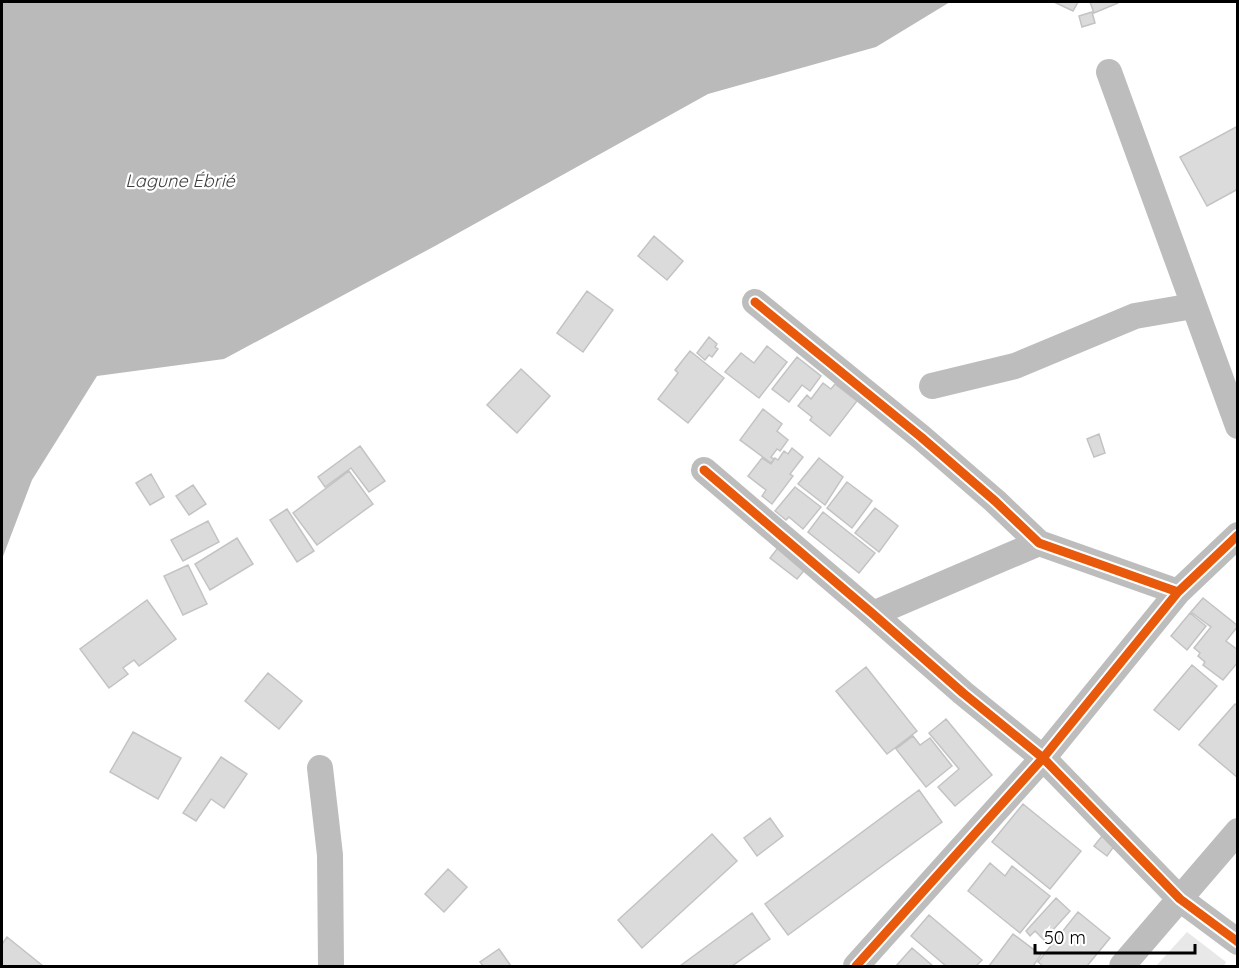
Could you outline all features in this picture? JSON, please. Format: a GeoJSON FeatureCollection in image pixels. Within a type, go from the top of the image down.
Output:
{"type":"FeatureCollection","features":[{"type":"Feature","properties":{"kind":"street"},"geometry":{"type":"LineString","coordinates":[[1109,72],[1238,426]]}},
{"type":"Feature","properties":{"kind":"street"},"geometry":{"type":"LineString","coordinates":[[755,302],[921,437],[995,501],[1039,543],[1178,592]]}},
{"type":"Feature","properties":{"kind":"street"},"geometry":{"type":"LineString","coordinates":[[932,386],[1015,366],[1135,316],[1193,306]]}},
{"type":"Feature","properties":{"kind":"street"},"geometry":{"type":"LineString","coordinates":[[704,470],[963,693],[1043,758],[1180,900],[1238,942]]}},
{"type":"Feature","properties":{"kind":"street"},"geometry":{"type":"LineString","coordinates":[[856,966],[1043,758],[1178,592],[1238,535]]}},
{"type":"Feature","properties":{"kind":"street"},"geometry":{"type":"LineString","coordinates":[[873,614],[1039,543]]}},
{"type":"Feature","properties":{"kind":"street"},"geometry":{"type":"LineString","coordinates":[[320,768],[330,855],[331,966]]}},
{"type":"Feature","properties":{"kind":"street"},"geometry":{"type":"LineString","coordinates":[[1122,966],[1238,831]]}},
{"type":"Feature","properties":{"kind":"shaded area"},"geometry":{"type":"Polygon","coordinates":[[[1187,932],[1226,962],[1224,966],[1156,966],[1187,932]]]}},
{"type":"Feature","properties":{"kind":"water","name":"Lagune Ébrié"},"geometry":{"type":"Polygon","coordinates":[[[2,2],[950,2],[876,47],[708,94],[435,246],[224,359],[97,376],[32,480],[2,559],[2,2]]]}},
{"type":"Feature","properties":{"kind":"building"},"geometry":{"type":"Polygon","coordinates":[[[1054,2],[1078,2],[1073,11],[1054,2]]]}},
{"type":"Feature","properties":{"kind":"building"},"geometry":{"type":"Polygon","coordinates":[[[1090,2],[1118,2],[1118,3],[1094,13],[1090,2]]]}},
{"type":"Feature","properties":{"kind":"building"},"geometry":{"type":"Polygon","coordinates":[[[1092,12],[1095,23],[1082,27],[1079,16],[1092,12]]]}},
{"type":"Feature","properties":{"kind":"building"},"geometry":{"type":"Polygon","coordinates":[[[1238,126],[1238,189],[1207,206],[1180,157],[1238,126]]]}},
{"type":"Feature","properties":{"kind":"building"},"geometry":{"type":"Polygon","coordinates":[[[654,236],[683,261],[667,280],[638,256],[654,236]]]}},
{"type":"Feature","properties":{"kind":"building"},"geometry":{"type":"Polygon","coordinates":[[[587,291],[613,310],[583,352],[557,333],[587,291]]]}},
{"type":"Feature","properties":{"kind":"building"},"geometry":{"type":"Polygon","coordinates":[[[709,337],[717,344],[715,347],[718,349],[712,357],[709,355],[705,360],[697,353],[709,337]]]}},
{"type":"Feature","properties":{"kind":"building"},"geometry":{"type":"Polygon","coordinates":[[[767,346],[787,362],[759,398],[725,372],[741,353],[754,363],[767,346]]]}},
{"type":"Feature","properties":{"kind":"building"},"geometry":{"type":"Polygon","coordinates":[[[690,351],[724,378],[688,423],[658,399],[678,373],[675,370],[690,351]]]}},
{"type":"Feature","properties":{"kind":"building"},"geometry":{"type":"Polygon","coordinates":[[[797,357],[821,376],[810,391],[802,385],[789,402],[772,389],[797,357]]]}},
{"type":"Feature","properties":{"kind":"building"},"geometry":{"type":"Polygon","coordinates":[[[521,369],[550,396],[517,433],[487,405],[521,369]]]}},
{"type":"Feature","properties":{"kind":"building"},"geometry":{"type":"Polygon","coordinates":[[[823,383],[831,389],[835,384],[857,401],[830,436],[810,420],[812,417],[798,406],[807,395],[811,399],[823,383]]]}},
{"type":"Feature","properties":{"kind":"building"},"geometry":{"type":"Polygon","coordinates":[[[763,409],[782,424],[777,431],[788,440],[780,451],[777,449],[771,457],[774,459],[771,463],[740,440],[763,409]]]}},
{"type":"Feature","properties":{"kind":"building"},"geometry":{"type":"Polygon","coordinates":[[[1099,434],[1105,453],[1094,457],[1087,439],[1099,434]]]}},
{"type":"Feature","properties":{"kind":"building"},"geometry":{"type":"Polygon","coordinates":[[[360,446],[385,481],[369,492],[351,468],[325,487],[318,477],[360,446]]]}},
{"type":"Feature","properties":{"kind":"building"},"geometry":{"type":"Polygon","coordinates":[[[792,448],[803,457],[790,474],[793,476],[772,504],[762,496],[766,490],[748,476],[762,458],[771,464],[775,458],[778,460],[784,451],[788,454],[792,448]]]}},
{"type":"Feature","properties":{"kind":"building"},"geometry":{"type":"Polygon","coordinates":[[[819,458],[843,477],[825,505],[798,484],[819,458]]]}},
{"type":"Feature","properties":{"kind":"building"},"geometry":{"type":"Polygon","coordinates":[[[349,471],[373,504],[317,545],[293,513],[349,471]]]}},
{"type":"Feature","properties":{"kind":"building"},"geometry":{"type":"Polygon","coordinates":[[[151,474],[164,497],[150,505],[136,483],[151,474]]]}},
{"type":"Feature","properties":{"kind":"building"},"geometry":{"type":"Polygon","coordinates":[[[847,482],[872,501],[852,528],[827,508],[847,482]]]}},
{"type":"Feature","properties":{"kind":"building"},"geometry":{"type":"Polygon","coordinates":[[[193,485],[206,504],[189,515],[176,496],[193,485]]]}},
{"type":"Feature","properties":{"kind":"building"},"geometry":{"type":"Polygon","coordinates":[[[795,487],[821,507],[803,529],[789,517],[786,520],[775,511],[795,487]]]}},
{"type":"Feature","properties":{"kind":"building"},"geometry":{"type":"Polygon","coordinates":[[[875,508],[898,526],[879,552],[855,533],[875,508]]]}},
{"type":"Feature","properties":{"kind":"building"},"geometry":{"type":"Polygon","coordinates":[[[287,509],[314,551],[297,562],[270,520],[287,509]]]}},
{"type":"Feature","properties":{"kind":"building"},"geometry":{"type":"Polygon","coordinates":[[[823,512],[875,553],[859,573],[808,532],[823,512]]]}},
{"type":"Feature","properties":{"kind":"building"},"geometry":{"type":"Polygon","coordinates":[[[208,521],[219,542],[183,561],[171,540],[208,521]]]}},
{"type":"Feature","properties":{"kind":"building"},"geometry":{"type":"Polygon","coordinates":[[[237,538],[253,564],[210,590],[195,564],[237,538]]]}},
{"type":"Feature","properties":{"kind":"building"},"geometry":{"type":"Polygon","coordinates":[[[780,545],[807,567],[797,579],[770,558],[780,545]]]}},
{"type":"Feature","properties":{"kind":"building"},"geometry":{"type":"Polygon","coordinates":[[[188,565],[207,604],[183,615],[164,576],[188,565]]]}},
{"type":"Feature","properties":{"kind":"building"},"geometry":{"type":"Polygon","coordinates":[[[1203,598],[1238,626],[1226,641],[1238,650],[1238,662],[1223,680],[1203,665],[1205,662],[1194,648],[1211,627],[1191,612],[1203,598]]]}},
{"type":"Feature","properties":{"kind":"building"},"geometry":{"type":"Polygon","coordinates":[[[147,600],[176,639],[139,666],[134,660],[123,668],[128,674],[109,688],[80,649],[147,600]]]}},
{"type":"Feature","properties":{"kind":"building"},"geometry":{"type":"Polygon","coordinates":[[[1190,613],[1206,626],[1187,650],[1171,636],[1190,613]]]}},
{"type":"Feature","properties":{"kind":"building"},"geometry":{"type":"Polygon","coordinates":[[[1192,665],[1217,686],[1179,730],[1154,710],[1192,665]]]}},
{"type":"Feature","properties":{"kind":"building"},"geometry":{"type":"Polygon","coordinates":[[[866,667],[917,731],[887,754],[836,691],[866,667]]]}},
{"type":"Feature","properties":{"kind":"building"},"geometry":{"type":"Polygon","coordinates":[[[268,673],[302,701],[279,729],[245,701],[268,673]]]}},
{"type":"Feature","properties":{"kind":"building"},"geometry":{"type":"Polygon","coordinates":[[[1235,704],[1238,706],[1238,778],[1199,745],[1235,704]]]}},
{"type":"Feature","properties":{"kind":"building"},"geometry":{"type":"Polygon","coordinates":[[[946,719],[992,775],[955,806],[938,787],[959,769],[929,733],[946,719]]]}},
{"type":"Feature","properties":{"kind":"building"},"geometry":{"type":"Polygon","coordinates":[[[133,732],[181,758],[158,799],[110,772],[133,732]]]}},
{"type":"Feature","properties":{"kind":"building"},"geometry":{"type":"Polygon","coordinates":[[[913,736],[920,745],[930,738],[952,766],[926,787],[896,749],[913,736]]]}},
{"type":"Feature","properties":{"kind":"building"},"geometry":{"type":"Polygon","coordinates":[[[221,757],[247,774],[224,808],[211,799],[196,821],[183,813],[221,757]]]}},
{"type":"Feature","properties":{"kind":"building"},"geometry":{"type":"Polygon","coordinates":[[[919,790],[942,822],[788,935],[765,904],[919,790]]]}},
{"type":"Feature","properties":{"kind":"building"},"geometry":{"type":"Polygon","coordinates":[[[1023,804],[1081,851],[1050,889],[992,842],[1023,804]]]}},
{"type":"Feature","properties":{"kind":"building"},"geometry":{"type":"Polygon","coordinates":[[[770,818],[783,836],[757,856],[744,838],[770,818]]]}},
{"type":"Feature","properties":{"kind":"building"},"geometry":{"type":"Polygon","coordinates":[[[712,834],[737,861],[642,948],[618,920],[712,834]]]}},
{"type":"Feature","properties":{"kind":"building"},"geometry":{"type":"Polygon","coordinates":[[[1102,836],[1115,845],[1107,856],[1094,846],[1102,836]]]}},
{"type":"Feature","properties":{"kind":"building"},"geometry":{"type":"Polygon","coordinates":[[[990,863],[1005,876],[1012,866],[1050,896],[1020,933],[968,891],[990,863]]]}},
{"type":"Feature","properties":{"kind":"building"},"geometry":{"type":"Polygon","coordinates":[[[448,869],[467,887],[444,912],[425,894],[448,869]]]}},
{"type":"Feature","properties":{"kind":"building"},"geometry":{"type":"Polygon","coordinates":[[[1056,898],[1070,911],[1044,940],[1035,931],[1030,936],[1026,931],[1056,898]]]}},
{"type":"Feature","properties":{"kind":"building"},"geometry":{"type":"Polygon","coordinates":[[[1078,912],[1110,938],[1087,966],[1043,966],[1038,962],[1078,912]]]}},
{"type":"Feature","properties":{"kind":"building"},"geometry":{"type":"Polygon","coordinates":[[[752,913],[770,939],[732,966],[680,966],[752,913]]]}},
{"type":"Feature","properties":{"kind":"building"},"geometry":{"type":"Polygon","coordinates":[[[929,915],[982,960],[976,966],[946,966],[911,936],[929,915]]]}},
{"type":"Feature","properties":{"kind":"building"},"geometry":{"type":"Polygon","coordinates":[[[1013,934],[1041,955],[1033,966],[989,966],[1013,934]]]}},
{"type":"Feature","properties":{"kind":"building"},"geometry":{"type":"Polygon","coordinates":[[[7,937],[43,966],[2,966],[2,944],[7,937]]]}},
{"type":"Feature","properties":{"kind":"building"},"geometry":{"type":"Polygon","coordinates":[[[912,948],[933,966],[896,966],[912,948]]]}},
{"type":"Feature","properties":{"kind":"building"},"geometry":{"type":"Polygon","coordinates":[[[499,949],[511,966],[483,966],[480,962],[499,949]]]}},
{"type":"Feature","properties":{"kind":"cycle path"},"geometry":{"type":"LineString","coordinates":[[755,302],[921,437],[995,501],[1039,543],[1178,592]]}},
{"type":"Feature","properties":{"kind":"cycle path"},"geometry":{"type":"LineString","coordinates":[[704,470],[963,693],[1043,758],[1180,899],[1238,942]]}},
{"type":"Feature","properties":{"kind":"cycle path"},"geometry":{"type":"LineString","coordinates":[[856,966],[1043,758],[1178,592],[1238,535]]}}]}
